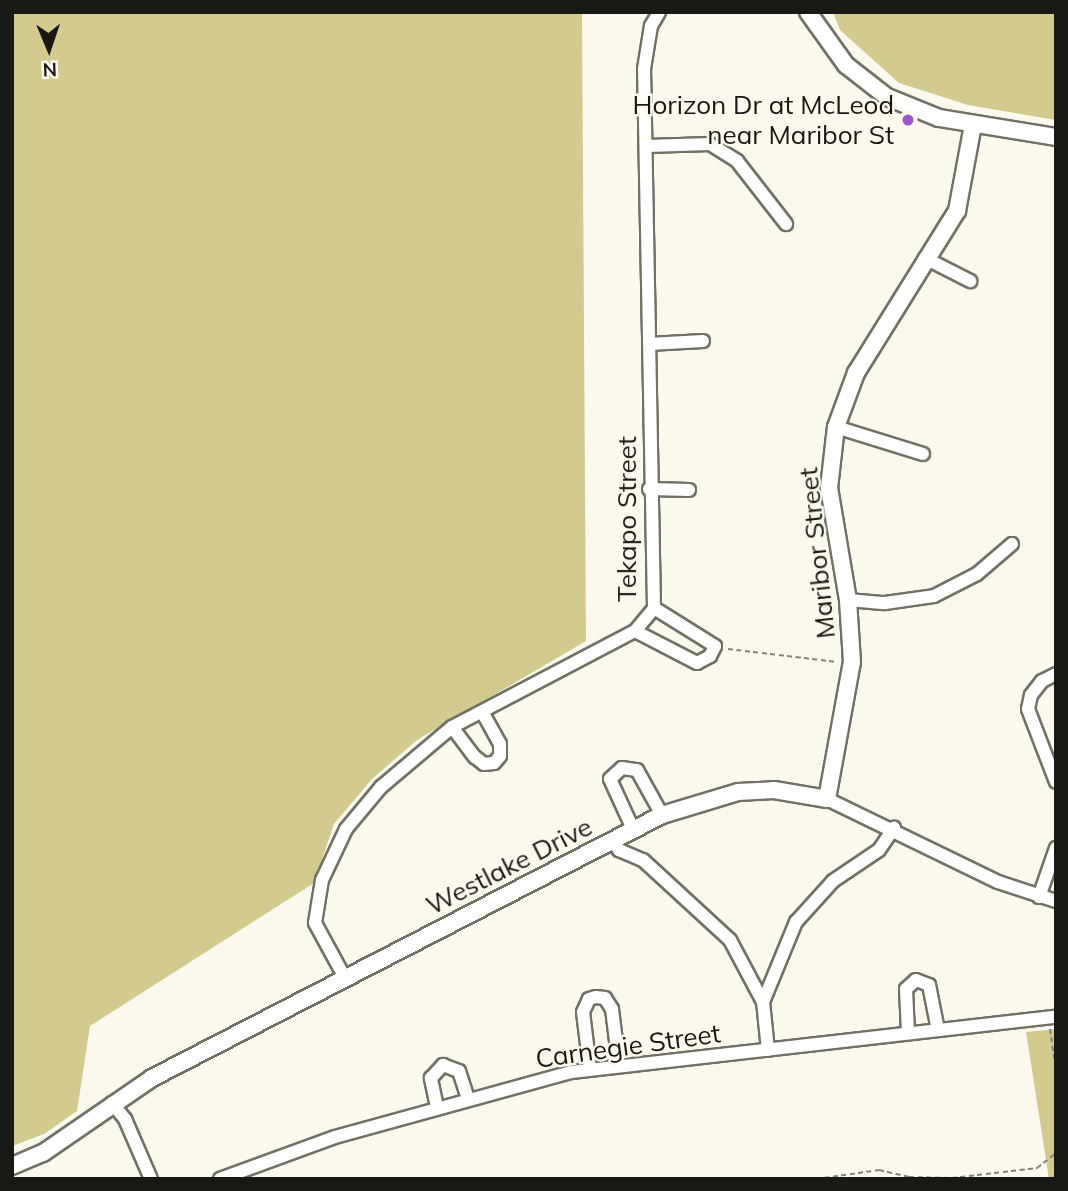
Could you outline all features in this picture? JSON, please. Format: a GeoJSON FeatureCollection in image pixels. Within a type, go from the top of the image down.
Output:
{"type":"FeatureCollection","features":[{"type":"Feature","properties":{"kind":"street","name":"Tekapo Street"},"geometry":{"type":"LineString","coordinates":[[345,978],[315,923],[322,880],[346,828],[381,787],[452,727],[635,631],[654,608],[649,489],[644,69],[651,26],[659,12]]}},
{"type":"Feature","properties":{"kind":"street"},"geometry":{"type":"LineString","coordinates":[[808,12],[831,48],[864,82],[922,113],[972,125],[1056,137]]}},
{"type":"Feature","properties":{"kind":"street","name":"Maribor Street"},"geometry":{"type":"LineString","coordinates":[[827,799],[852,662],[848,600],[829,488],[836,427],[856,373],[925,258],[957,211],[972,125]]}},
{"type":"Feature","properties":{"kind":"street"},"geometry":{"type":"LineString","coordinates":[[647,146],[710,144],[737,161],[786,224]]}},
{"type":"Feature","properties":{"kind":"street"},"geometry":{"type":"LineString","coordinates":[[925,258],[970,281]]}},
{"type":"Feature","properties":{"kind":"street"},"geometry":{"type":"LineString","coordinates":[[649,344],[703,341]]}},
{"type":"Feature","properties":{"kind":"street"},"geometry":{"type":"LineString","coordinates":[[836,427],[923,454]]}},
{"type":"Feature","properties":{"kind":"street"},"geometry":{"type":"LineString","coordinates":[[649,489],[689,490]]}},
{"type":"Feature","properties":{"kind":"street"},"geometry":{"type":"LineString","coordinates":[[848,600],[886,603],[934,596],[977,574],[1012,544]]}},
{"type":"Feature","properties":{"kind":"street"},"geometry":{"type":"LineString","coordinates":[[635,631],[696,663],[710,656],[715,646],[654,608]]}},
{"type":"Feature","properties":{"kind":"street"},"geometry":{"type":"LineString","coordinates":[[1056,674],[1042,681],[1031,695],[1028,709],[1056,782]]}},
{"type":"Feature","properties":{"kind":"street"},"geometry":{"type":"LineString","coordinates":[[452,727],[475,757],[484,764],[494,763],[500,756],[500,744],[482,712]]}},
{"type":"Feature","properties":{"kind":"street"},"geometry":{"type":"LineString","coordinates":[[633,829],[610,779],[622,768],[637,770],[662,815]]}},
{"type":"Feature","properties":{"kind":"street","name":"Westlake Drive"},"geometry":{"type":"LineString","coordinates":[[12,1166],[43,1153],[152,1078],[633,829],[662,815],[738,792],[774,790],[827,799],[894,828],[965,867],[1038,897],[1056,901]]}},
{"type":"Feature","properties":{"kind":"street"},"geometry":{"type":"LineString","coordinates":[[763,1002],[796,922],[812,899],[879,850],[894,828]]}},
{"type":"Feature","properties":{"kind":"street"},"geometry":{"type":"LineString","coordinates":[[613,840],[619,850],[643,860],[730,940],[763,1002],[768,1050]]}},
{"type":"Feature","properties":{"kind":"street"},"geometry":{"type":"LineString","coordinates":[[1038,897],[1056,848]]}},
{"type":"Feature","properties":{"kind":"street"},"geometry":{"type":"LineString","coordinates":[[747,970],[776,968]]}},
{"type":"Feature","properties":{"kind":"street"},"geometry":{"type":"LineString","coordinates":[[908,1033],[906,989],[916,980],[929,985],[938,1030]]}},
{"type":"Feature","properties":{"kind":"street"},"geometry":{"type":"LineString","coordinates":[[590,1069],[583,1012],[589,999],[596,997],[605,999],[612,1009],[619,1066]]}},
{"type":"Feature","properties":{"kind":"street","name":"Carnegie Street"},"geometry":{"type":"LineString","coordinates":[[220,1179],[335,1137],[437,1107],[590,1069],[1052,1017]]}},
{"type":"Feature","properties":{"kind":"street"},"geometry":{"type":"LineString","coordinates":[[437,1107],[432,1078],[443,1065],[459,1071],[468,1099]]}},
{"type":"Feature","properties":{"kind":"street"},"geometry":{"type":"LineString","coordinates":[[112,1103],[125,1119],[151,1179]]}},
{"type":"Feature","properties":{"kind":"path"},"geometry":{"type":"LineString","coordinates":[[715,646],[852,662]]}},
{"type":"Feature","properties":{"kind":"path"},"geometry":{"type":"LineString","coordinates":[[1052,1017],[1056,1070]]}},
{"type":"Feature","properties":{"kind":"path"},"geometry":{"type":"LineString","coordinates":[[816,1179],[879,1170],[909,1177],[952,1178],[1037,1168],[1056,1153]]}},
{"type":"Feature","properties":{"kind":"shaded area"},"geometry":{"type":"Polygon","coordinates":[[[12,12],[582,12],[586,641],[417,740],[372,779],[334,824],[314,883],[90,1026],[77,1111],[44,1134],[12,1146],[12,12]]]}},
{"type":"Feature","properties":{"kind":"shaded area"},"geometry":{"type":"Polygon","coordinates":[[[833,12],[1056,12],[1056,120],[968,105],[899,83],[840,30],[833,12]]]}},
{"type":"Feature","properties":{"kind":"shaded area"},"geometry":{"type":"Polygon","coordinates":[[[1056,1029],[1056,1179],[1049,1179],[1026,1032],[1056,1029]]]}},
{"type":"Feature","properties":{"kind":"place","name":"Horizon Dr at McLeod near Maribor St"},"geometry":{"type":"Point","coordinates":[908,120]}}]}
